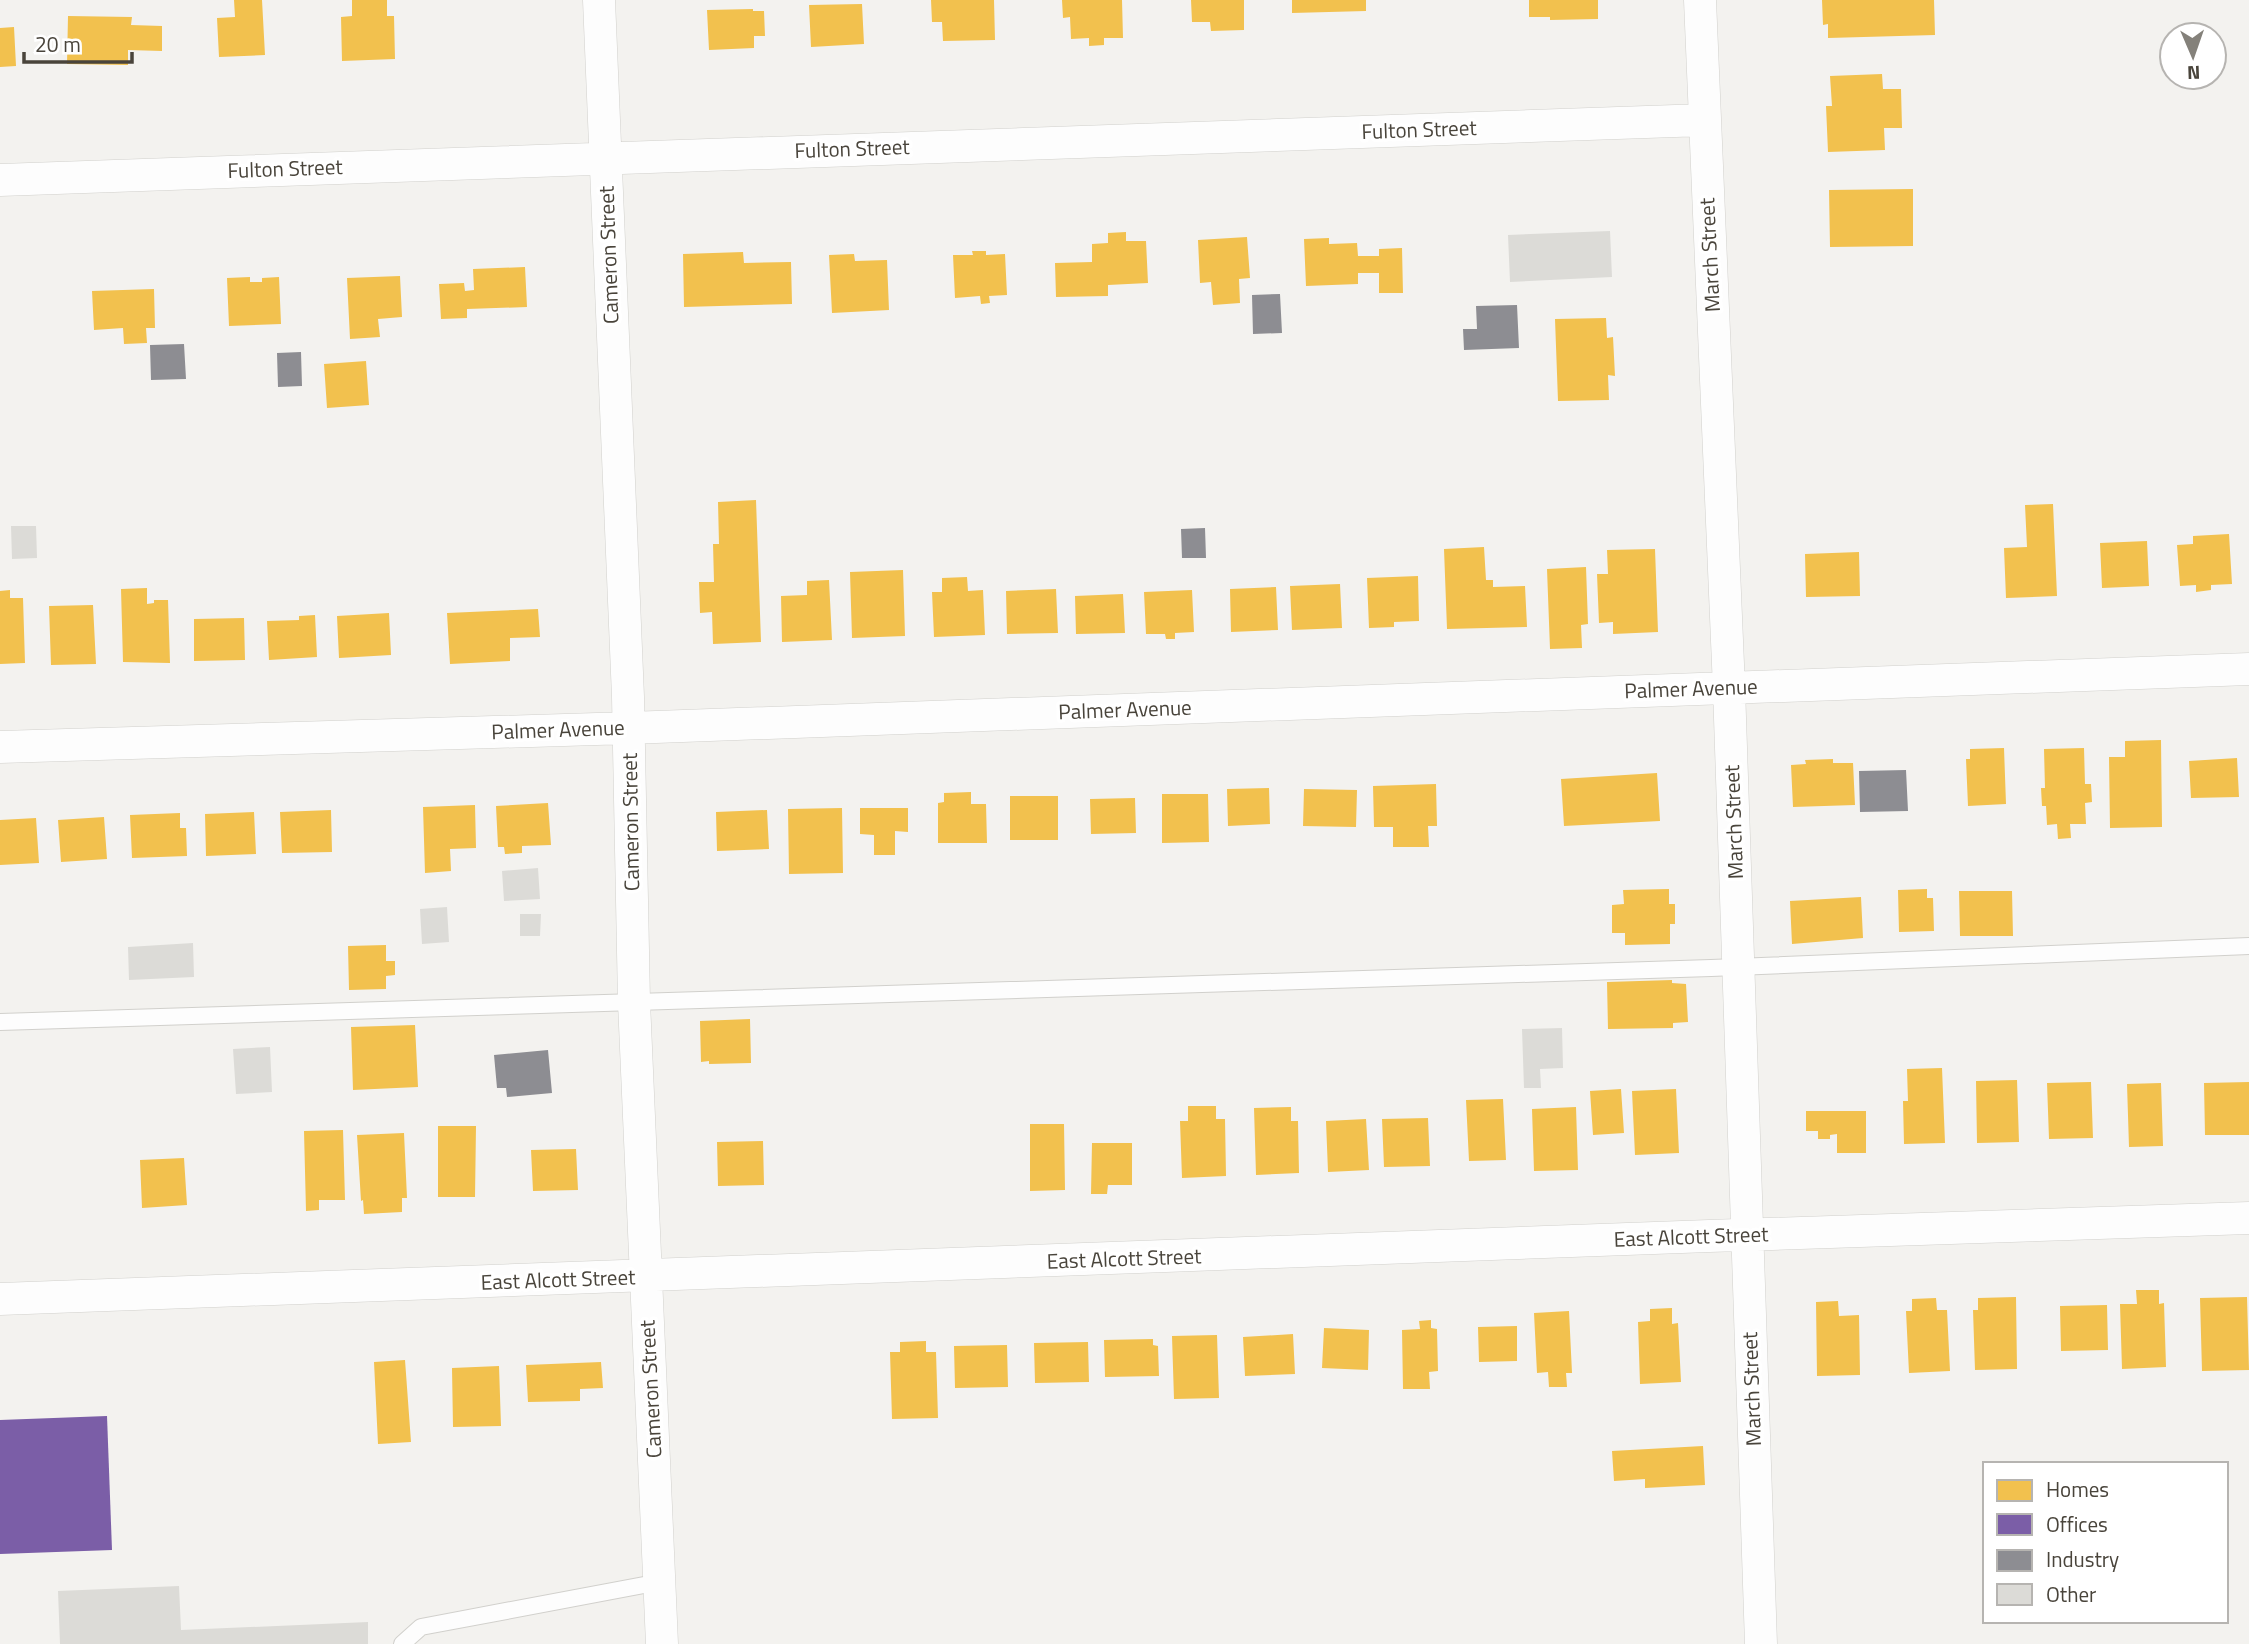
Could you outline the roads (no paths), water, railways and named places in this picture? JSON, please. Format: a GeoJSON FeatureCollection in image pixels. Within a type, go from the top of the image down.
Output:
{"type":"FeatureCollection","features":[{"type":"Feature","properties":{"kind":"street","name":"Cameron Street"},"geometry":{"type":"LineString","coordinates":[[599,0],[629,728],[634,1002],[663,1644]]}},
{"type":"Feature","properties":{"kind":"street","name":"March Street"},"geometry":{"type":"LineString","coordinates":[[1700,0],[1729,688],[1761,1644]]}},
{"type":"Feature","properties":{"kind":"street","name":"Fulton Street"},"geometry":{"type":"LineString","coordinates":[[0,180],[1704,120]]}},
{"type":"Feature","properties":{"kind":"street","name":"Palmer Avenue"},"geometry":{"type":"LineString","coordinates":[[0,747],[629,728],[2249,669]]}},
{"type":"Feature","properties":{"kind":"street","name":"East Alcott Street"},"geometry":{"type":"LineString","coordinates":[[0,1299],[2249,1218]]}},
{"type":"Feature","properties":{"kind":"lane"},"geometry":{"type":"LineString","coordinates":[[0,1022],[1738,967],[2249,946]]}},
{"type":"Feature","properties":{"kind":"lane"},"geometry":{"type":"LineString","coordinates":[[402,1644],[421,1627],[660,1582]]}}]}
